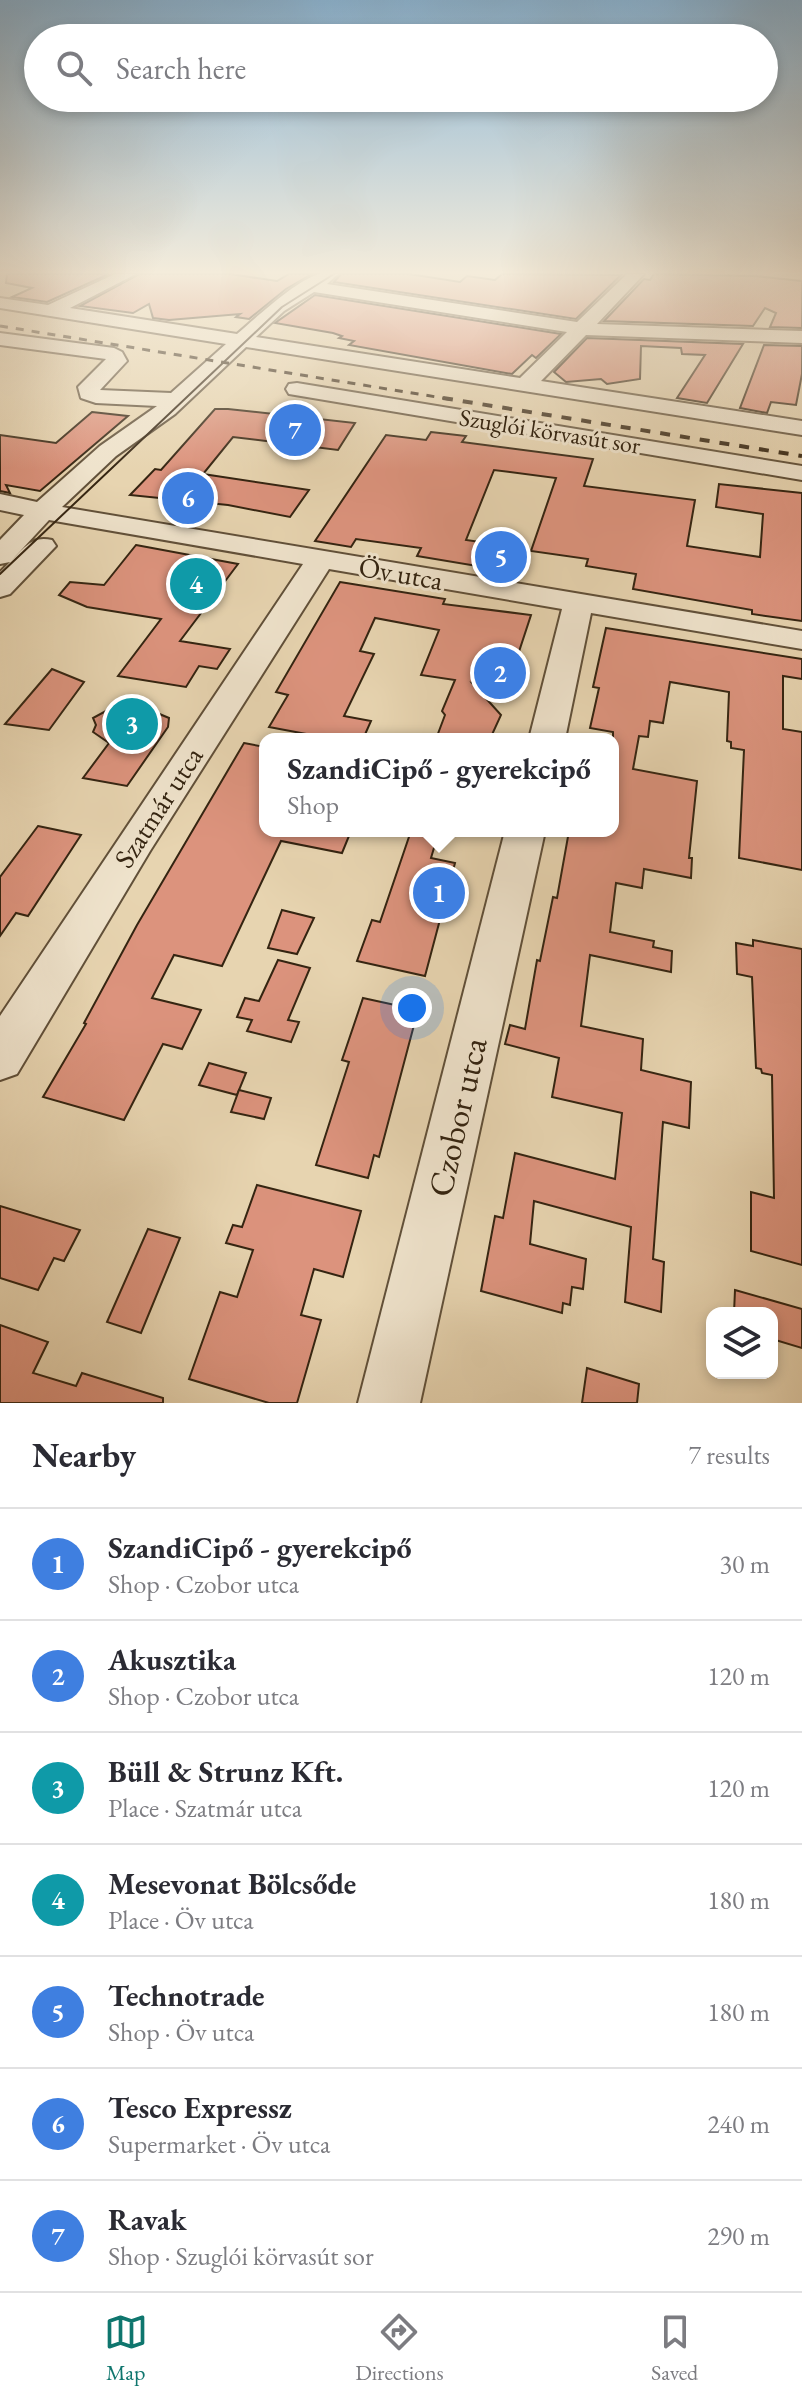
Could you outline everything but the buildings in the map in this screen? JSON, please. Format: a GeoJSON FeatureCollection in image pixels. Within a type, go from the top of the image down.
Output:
{"type":"FeatureCollection","features":[{"type":"Feature","properties":{"kind":"street"},"geometry":{"type":"LineString","coordinates":[[4,339],[107,352],[117,361],[89,387],[89,393],[172,405]]}},
{"type":"Feature","properties":{"kind":"street"},"geometry":{"type":"LineString","coordinates":[[203,339],[526,384],[802,428]]}},
{"type":"Feature","properties":{"kind":"street"},"geometry":{"type":"LineString","coordinates":[[0,556],[146,441],[172,405],[245,339]]}},
{"type":"Feature","properties":{"kind":"street"},"geometry":{"type":"LineString","coordinates":[[526,384],[572,339]]}},
{"type":"Feature","properties":{"kind":"street","name":"Szuglói körvasút sor"},"geometry":{"type":"LineString","coordinates":[[297,389],[802,473]]}},
{"type":"Feature","properties":{"kind":"street","name":"Öv utca"},"geometry":{"type":"LineString","coordinates":[[0,502],[802,640]]}},
{"type":"Feature","properties":{"kind":"street"},"geometry":{"type":"LineString","coordinates":[[0,588],[56,514]]}},
{"type":"Feature","properties":{"kind":"street","name":"Szatmár utca"},"geometry":{"type":"LineString","coordinates":[[0,1058],[136,841],[321,559]]}},
{"type":"Feature","properties":{"kind":"street"},"geometry":{"type":"LineString","coordinates":[[548,733],[578,603]]}},
{"type":"Feature","properties":{"kind":"street","name":"Czobor utca"},"geometry":{"type":"LineString","coordinates":[[389,1403],[524,837]]}},
{"type":"Feature","properties":{"kind":"tram line"},"geometry":{"type":"LineString","coordinates":[[0,574],[248,339]]}},
{"type":"Feature","properties":{"kind":"railway"},"geometry":{"type":"LineString","coordinates":[[83,339],[455,400]]}},
{"type":"Feature","properties":{"kind":"railway"},"geometry":{"type":"LineString","coordinates":[[443,398],[802,456]]}},
{"type":"Feature","properties":{"kind":"place","name":"Ravak"},"geometry":{"type":"Point","coordinates":[295,430]}},
{"type":"Feature","properties":{"kind":"place","name":"Tesco Expressz"},"geometry":{"type":"Point","coordinates":[188,498]}},
{"type":"Feature","properties":{"kind":"place","name":"Technotrade"},"geometry":{"type":"Point","coordinates":[501,557]}},
{"type":"Feature","properties":{"kind":"place","name":"Mesevonat Bölcsőde"},"geometry":{"type":"Point","coordinates":[196,584]}},
{"type":"Feature","properties":{"kind":"place","name":"Akusztika"},"geometry":{"type":"Point","coordinates":[500,673]}},
{"type":"Feature","properties":{"kind":"place","name":"Büll & Strunz Kft."},"geometry":{"type":"Point","coordinates":[132,724]}},
{"type":"Feature","properties":{"kind":"place","name":"SzandiCipő - gyerekcipő"},"geometry":{"type":"Point","coordinates":[439,893]}}]}
